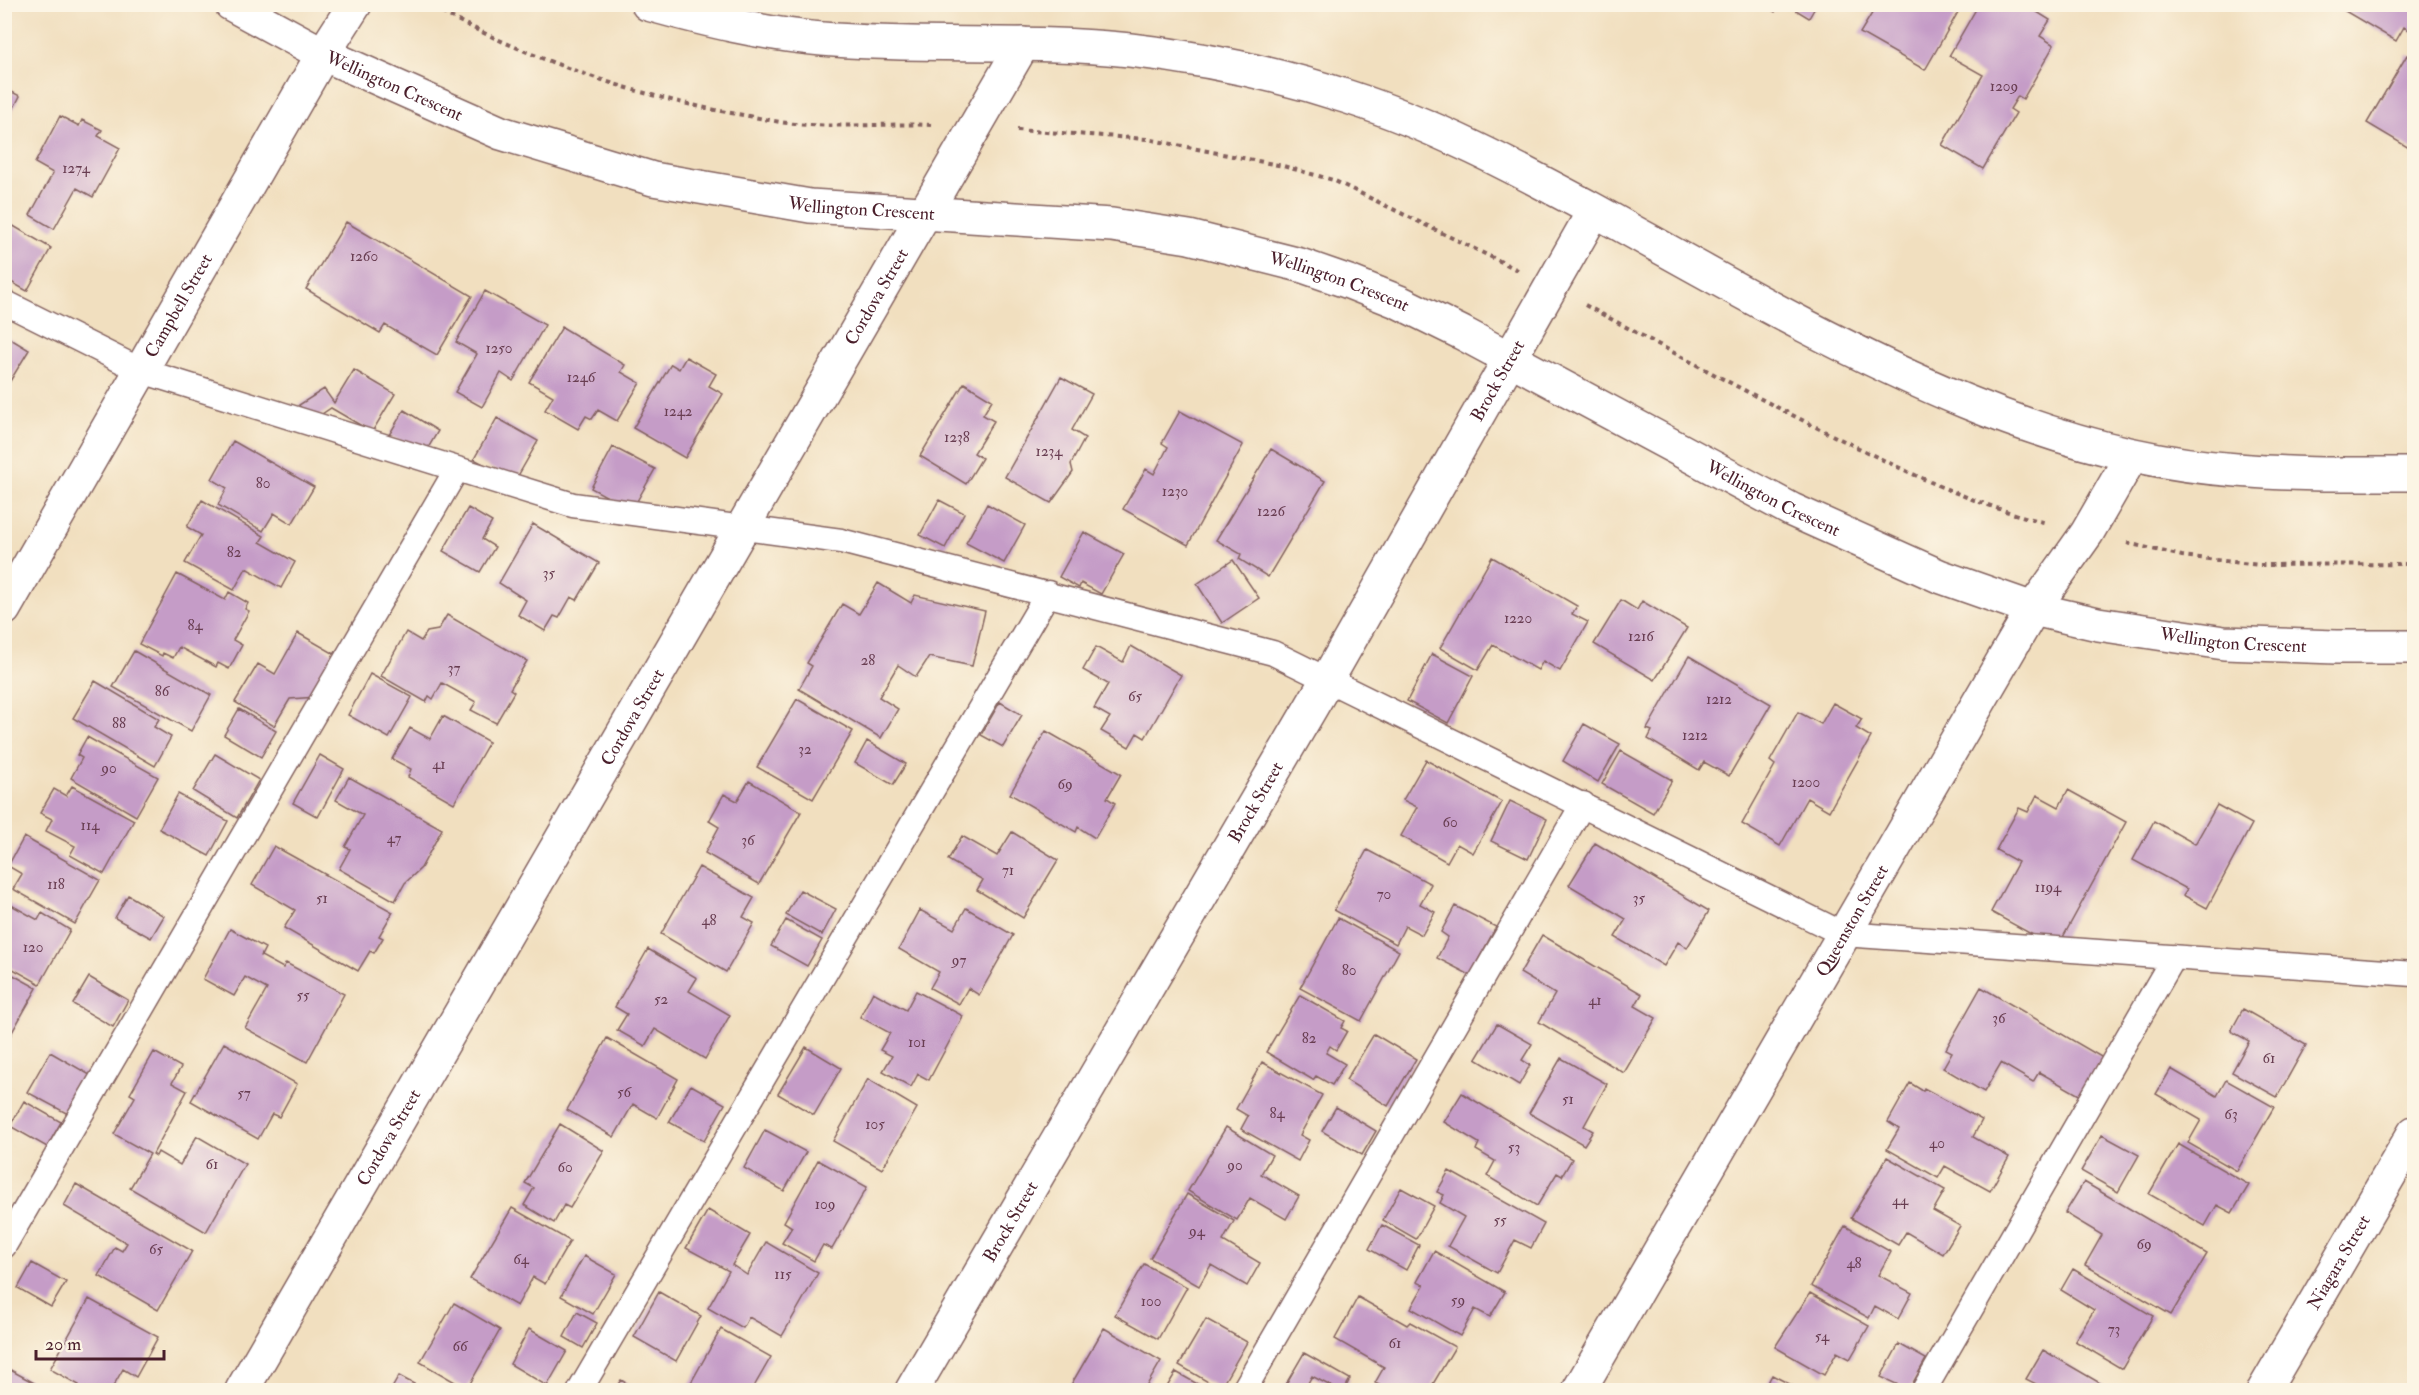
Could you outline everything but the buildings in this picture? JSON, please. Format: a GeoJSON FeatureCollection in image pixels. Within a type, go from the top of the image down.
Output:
{"type":"FeatureCollection","features":[{"type":"Feature","properties":{"kind":"street","name":"Wellington Crescent"},"geometry":{"type":"LineString","coordinates":[[231,4],[323,54],[501,133],[653,179],[810,206],[1112,225],[1200,240],[1300,265],[1399,302],[1512,359],[1792,510],[1938,576],[2033,609],[2098,624],[2224,642],[2336,647],[2415,647]]}},
{"type":"Feature","properties":{"kind":"street","name":"Campbell Street"},"geometry":{"type":"LineString","coordinates":[[4,609],[323,54],[355,4]]}},
{"type":"Feature","properties":{"kind":"street"},"geometry":{"type":"LineString","coordinates":[[648,4],[721,24],[823,39],[1023,44],[1128,50],[1274,77],[1347,97],[1403,117],[1480,150],[1792,317],[1930,386],[2015,420],[2132,455],[2235,470],[2415,474]]}},
{"type":"Feature","properties":{"kind":"street","name":"Cordova Street"},"geometry":{"type":"LineString","coordinates":[[242,1390],[1023,44]]}},
{"type":"Feature","properties":{"kind":"street","name":"Brock Street"},"geometry":{"type":"LineString","coordinates":[[912,1390],[1327,680],[1512,359],[1594,211]]}},
{"type":"Feature","properties":{"kind":"street","name":"Queenston Street"},"geometry":{"type":"LineString","coordinates":[[1579,1390],[2033,609],[2087,533],[2132,455]]}},
{"type":"Feature","properties":{"kind":"street","name":"Niagara Street"},"geometry":{"type":"LineString","coordinates":[[2264,1390],[2415,1133]]}},
{"type":"Feature","properties":{"kind":"lane"},"geometry":{"type":"LineString","coordinates":[[4,302],[142,371],[573,505],[743,526],[841,541],[1273,653],[1843,934],[2415,974]]}},
{"type":"Feature","properties":{"kind":"lane"},"geometry":{"type":"LineString","coordinates":[[4,1246],[457,469]]}},
{"type":"Feature","properties":{"kind":"lane"},"geometry":{"type":"LineString","coordinates":[[580,1390],[1048,593]]}},
{"type":"Feature","properties":{"kind":"lane"},"geometry":{"type":"LineString","coordinates":[[1244,1390],[1583,804]]}},
{"type":"Feature","properties":{"kind":"lane"},"geometry":{"type":"LineString","coordinates":[[1924,1390],[2174,957]]}}]}
